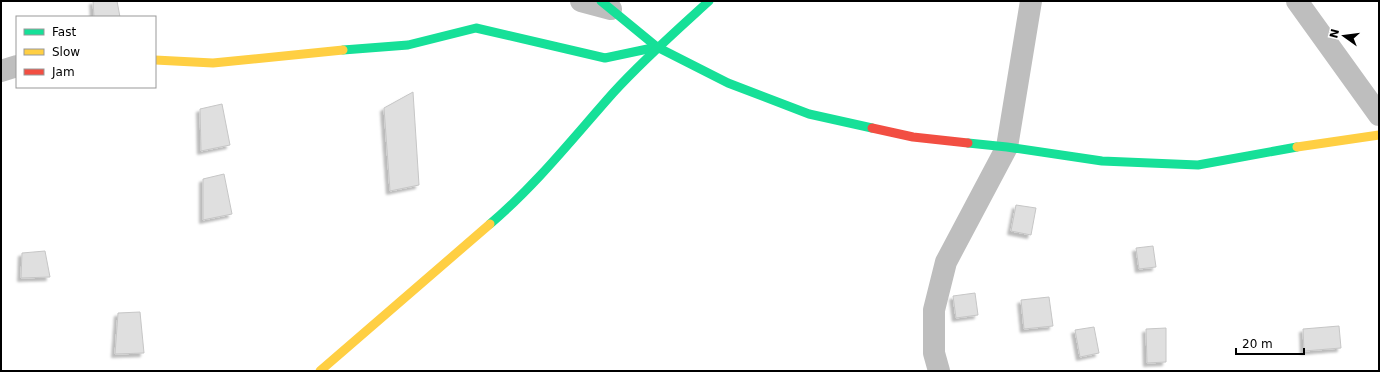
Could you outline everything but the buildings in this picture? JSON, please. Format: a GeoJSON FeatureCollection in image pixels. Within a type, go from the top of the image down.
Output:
{"type":"FeatureCollection","features":[{"type":"Feature","properties":{"kind":"street"},"geometry":{"type":"LineString","coordinates":[[581,1],[606,5],[657,47],[728,83],[809,114],[913,137],[1007,147],[1102,161],[1198,165],[1299,147],[1379,135]]}},
{"type":"Feature","properties":{"kind":"street"},"geometry":{"type":"LineString","coordinates":[[320,371],[494,222],[535,181],[614,92],[657,47],[709,1]]}},
{"type":"Feature","properties":{"kind":"street"},"geometry":{"type":"LineString","coordinates":[[939,371],[934,353],[934,310],[946,262],[1007,147],[1031,1]]}},
{"type":"Feature","properties":{"kind":"street"},"geometry":{"type":"LineString","coordinates":[[1297,1],[1379,114]]}},
{"type":"Feature","properties":{"kind":"street"},"geometry":{"type":"LineString","coordinates":[[156,60],[213,63],[334,50],[408,44],[476,28],[605,58],[657,47]]}},
{"type":"Feature","properties":{"kind":"street"},"geometry":{"type":"LineString","coordinates":[[1,71],[16,66]]}},
{"type":"Feature","properties":{"kind":"traffic: fast"},"geometry":{"type":"LineString","coordinates":[[601,1],[657,47],[728,83],[809,114],[872,128]]}},
{"type":"Feature","properties":{"kind":"traffic: fast"},"geometry":{"type":"LineString","coordinates":[[490,224],[539,177],[636,69],[709,1]]}},
{"type":"Feature","properties":{"kind":"traffic: fast"},"geometry":{"type":"LineString","coordinates":[[343,50],[408,45],[476,28],[605,58],[657,47]]}},
{"type":"Feature","properties":{"kind":"traffic: fast"},"geometry":{"type":"LineString","coordinates":[[968,143],[1007,147],[1102,161],[1198,165],[1297,147]]}},
{"type":"Feature","properties":{"kind":"traffic: slow"},"geometry":{"type":"LineString","coordinates":[[156,60],[213,63],[343,50]]}},
{"type":"Feature","properties":{"kind":"traffic: slow"},"geometry":{"type":"LineString","coordinates":[[1297,147],[1379,135]]}},
{"type":"Feature","properties":{"kind":"traffic: slow"},"geometry":{"type":"LineString","coordinates":[[320,371],[490,224]]}},
{"type":"Feature","properties":{"kind":"traffic: jam"},"geometry":{"type":"LineString","coordinates":[[872,128],[913,137],[968,143]]}}]}
